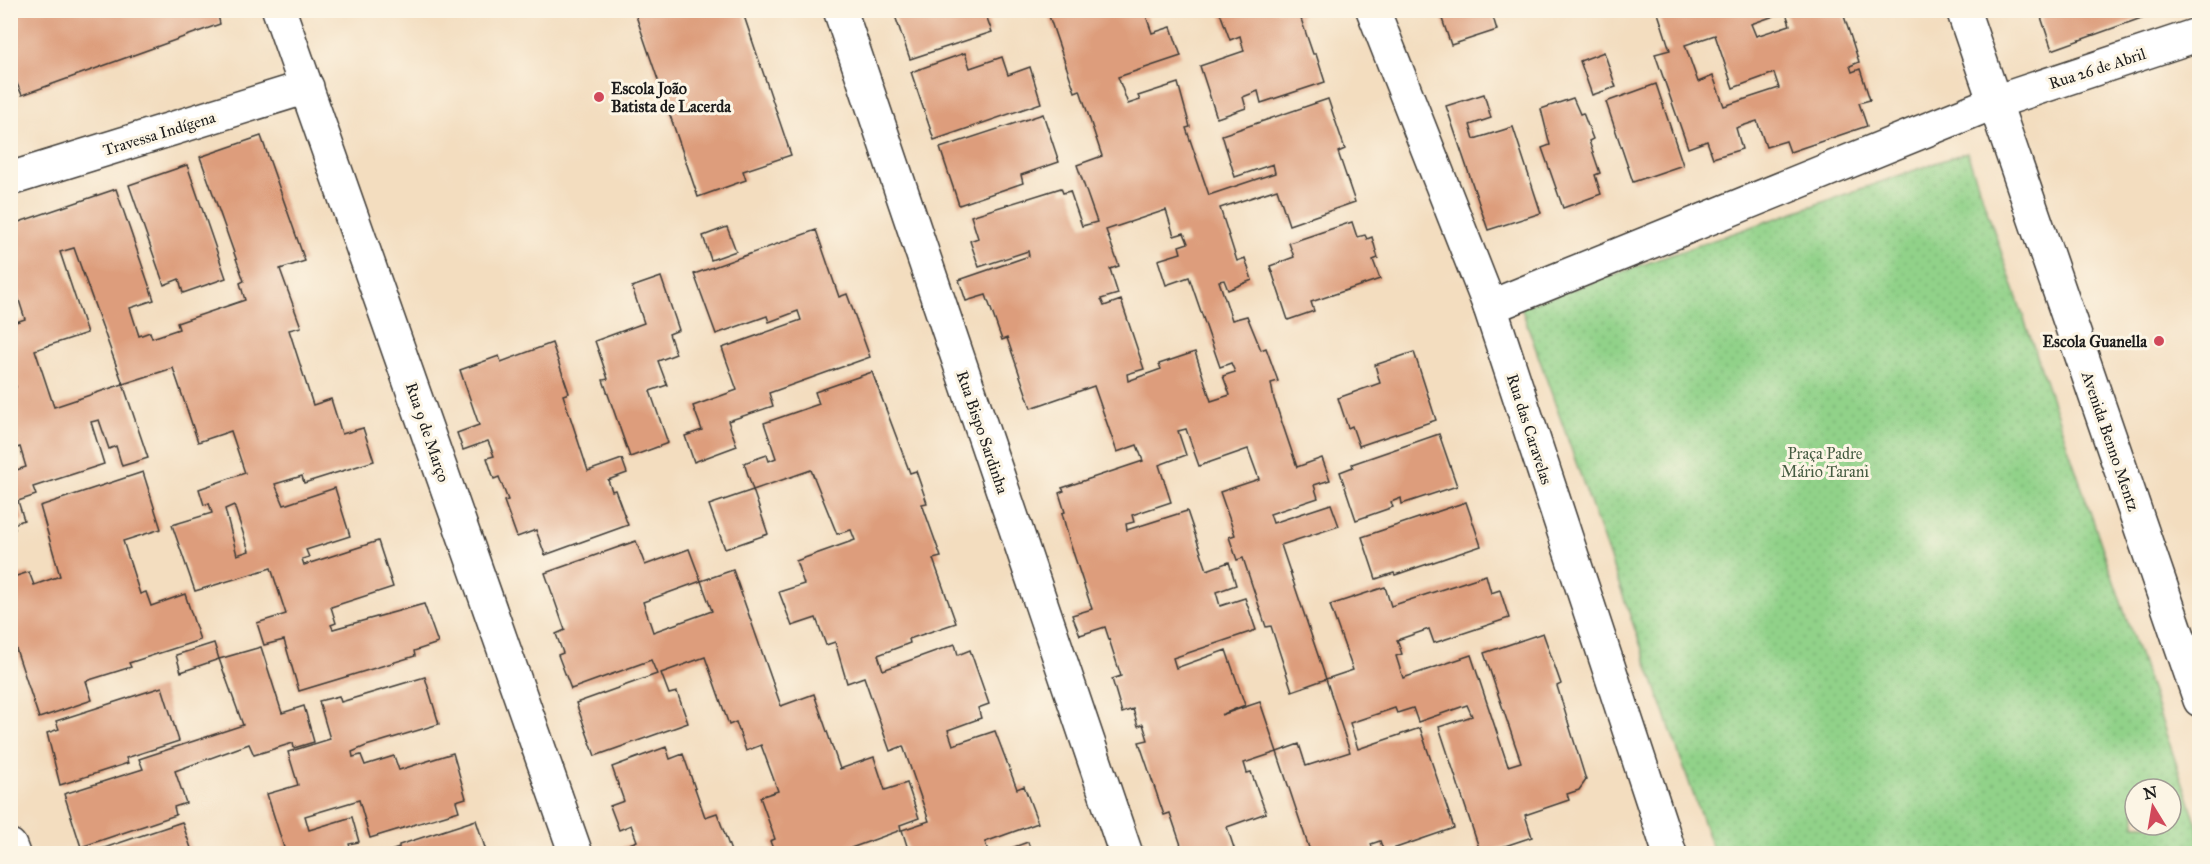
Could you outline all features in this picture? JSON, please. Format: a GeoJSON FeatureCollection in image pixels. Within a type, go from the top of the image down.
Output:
{"type":"FeatureCollection","features":[{"type":"Feature","properties":{"kind":"street","name":"Rua 9 de Março"},"geometry":{"type":"LineString","coordinates":[[279,10],[576,854]]}},
{"type":"Feature","properties":{"kind":"street","name":"Rua Bispo Sardinha"},"geometry":{"type":"LineString","coordinates":[[840,10],[1126,854]]}},
{"type":"Feature","properties":{"kind":"street","name":"Rua das Caravelas"},"geometry":{"type":"LineString","coordinates":[[1373,10],[1490,307],[1670,854]]}},
{"type":"Feature","properties":{"kind":"street","name":"Avenida Benno Mentz"},"geometry":{"type":"LineString","coordinates":[[1963,10],[2199,700]]}},
{"type":"Feature","properties":{"kind":"street","name":"Rua 26 de Abril"},"geometry":{"type":"LineString","coordinates":[[1995,102],[2199,34]]}},
{"type":"Feature","properties":{"kind":"street","name":"Travessa Indígena"},"geometry":{"type":"LineString","coordinates":[[10,179],[307,87]]}},
{"type":"Feature","properties":{"kind":"street"},"geometry":{"type":"LineString","coordinates":[[1490,307],[1995,102]]}},
{"type":"Feature","properties":{"kind":"street"},"geometry":{"type":"LineString","coordinates":[[10,846],[13,854]]}},
{"type":"Feature","properties":{"kind":"green space","name":"Praça Padre Mário Tarani"},"geometry":{"type":"Polygon","coordinates":[[[1967,152],[2181,777],[2123,777],[2123,837],[2183,837],[2183,783],[2199,830],[2199,853],[1714,853],[1521,307],[1967,152]]]}},
{"type":"Feature","properties":{"kind":"building"},"geometry":{"type":"Polygon","coordinates":[[[10,10],[217,10],[220,24],[22,95],[10,68],[10,10]]]}},
{"type":"Feature","properties":{"kind":"building"},"geometry":{"type":"Polygon","coordinates":[[[634,10],[742,10],[791,155],[743,171],[746,180],[698,197],[634,10]]]}},
{"type":"Feature","properties":{"kind":"building"},"geometry":{"type":"Polygon","coordinates":[[[893,10],[999,10],[1000,13],[987,18],[992,32],[910,59],[893,10]]]}},
{"type":"Feature","properties":{"kind":"building"},"geometry":{"type":"Polygon","coordinates":[[[1047,10],[1144,10],[1152,33],[1171,27],[1181,56],[1118,77],[1128,104],[1140,100],[1138,96],[1178,83],[1190,127],[1186,128],[1209,195],[1275,173],[1273,164],[1235,177],[1222,135],[1328,99],[1345,149],[1338,152],[1355,202],[1289,225],[1277,189],[1220,208],[1237,261],[1245,258],[1252,280],[1228,290],[1224,280],[1219,281],[1232,320],[1247,316],[1261,350],[1266,348],[1278,381],[1271,383],[1274,399],[1297,467],[1322,458],[1330,480],[1314,485],[1318,498],[1270,514],[1273,523],[1331,504],[1339,526],[1281,545],[1326,679],[1292,691],[1271,626],[1266,627],[1243,558],[1237,560],[1229,537],[1235,535],[1220,492],[1259,479],[1248,449],[1199,466],[1186,429],[1178,431],[1186,455],[1159,465],[1171,502],[1132,515],[1134,522],[1126,524],[1127,530],[1187,511],[1207,570],[1229,562],[1236,585],[1216,592],[1220,606],[1245,598],[1256,630],[1173,658],[1176,668],[1226,650],[1245,705],[1221,715],[1260,702],[1277,752],[1244,763],[1247,773],[1251,772],[1266,813],[1227,827],[1236,854],[1184,854],[1170,813],[1164,815],[1139,742],[1148,740],[1143,724],[1138,726],[1133,709],[1122,713],[1112,679],[1121,676],[1105,627],[1080,635],[1072,615],[1092,609],[1070,543],[1059,493],[1064,491],[1062,488],[1143,461],[1137,445],[1117,452],[1094,386],[1031,408],[1007,338],[1002,340],[986,295],[966,301],[959,280],[1029,256],[1028,251],[979,267],[970,241],[978,238],[971,216],[1061,188],[1063,193],[1070,191],[1082,226],[1097,222],[1077,165],[1102,156],[1080,90],[1075,92],[1047,10]],[[1166,210],[1106,230],[1119,266],[1110,269],[1118,294],[1101,299],[1104,306],[1121,300],[1144,369],[1127,374],[1128,381],[1161,369],[1159,364],[1195,352],[1211,401],[1230,395],[1223,376],[1235,372],[1231,363],[1220,367],[1189,277],[1166,285],[1158,260],[1181,253],[1179,246],[1188,243],[1184,233],[1174,236],[1166,210]]]}},
{"type":"Feature","properties":{"kind":"building"},"geometry":{"type":"Polygon","coordinates":[[[1219,10],[1301,10],[1302,15],[1300,16],[1325,82],[1261,103],[1258,91],[1243,97],[1246,108],[1217,118],[1200,66],[1244,51],[1240,36],[1230,40],[1219,10]]]}},
{"type":"Feature","properties":{"kind":"building"},"geometry":{"type":"Polygon","coordinates":[[[1439,10],[1500,10],[1492,14],[1497,30],[1451,45],[1439,10]]]}},
{"type":"Feature","properties":{"kind":"building"},"geometry":{"type":"Polygon","coordinates":[[[1657,10],[1772,10],[1774,16],[1751,24],[1756,36],[1790,25],[1785,10],[1842,10],[1859,62],[1850,66],[1852,72],[1860,69],[1870,100],[1859,103],[1867,126],[1790,152],[1786,141],[1766,147],[1757,121],[1736,128],[1742,149],[1713,158],[1707,141],[1688,148],[1655,54],[1670,50],[1657,10]],[[1715,35],[1685,45],[1698,82],[1713,76],[1724,106],[1779,88],[1774,73],[1733,88],[1715,35]]]}},
{"type":"Feature","properties":{"kind":"building"},"geometry":{"type":"Polygon","coordinates":[[[2042,10],[2161,11],[2052,50],[2041,17],[2045,17],[2042,10]]]}},
{"type":"Feature","properties":{"kind":"building"},"geometry":{"type":"Polygon","coordinates":[[[1604,52],[1616,87],[1592,95],[1580,61],[1604,52]]]}},
{"type":"Feature","properties":{"kind":"building"},"geometry":{"type":"Polygon","coordinates":[[[965,53],[970,68],[1002,57],[1008,75],[1030,67],[1041,103],[934,140],[911,72],[965,53]]]}},
{"type":"Feature","properties":{"kind":"building"},"geometry":{"type":"Polygon","coordinates":[[[1656,84],[1683,165],[1633,182],[1606,102],[1656,84]]]}},
{"type":"Feature","properties":{"kind":"building"},"geometry":{"type":"Polygon","coordinates":[[[1484,94],[1491,118],[1470,125],[1474,139],[1513,127],[1541,213],[1488,230],[1446,106],[1484,94]]]}},
{"type":"Feature","properties":{"kind":"building"},"geometry":{"type":"Polygon","coordinates":[[[1573,98],[1580,114],[1583,113],[1593,139],[1589,141],[1600,173],[1595,175],[1601,194],[1563,208],[1542,148],[1550,145],[1541,109],[1573,98]]]}},
{"type":"Feature","properties":{"kind":"building"},"geometry":{"type":"Polygon","coordinates":[[[1043,114],[1059,162],[1021,175],[1023,183],[959,205],[940,148],[1043,114]]]}},
{"type":"Feature","properties":{"kind":"building"},"geometry":{"type":"Polygon","coordinates":[[[261,136],[305,261],[280,269],[301,327],[289,330],[313,405],[331,399],[342,434],[363,428],[374,461],[304,483],[302,476],[275,484],[284,505],[335,488],[350,536],[306,550],[309,557],[302,559],[304,565],[378,541],[393,587],[331,607],[336,623],[331,625],[333,629],[424,604],[438,643],[414,651],[415,656],[299,691],[284,640],[264,645],[257,623],[286,614],[271,568],[195,591],[172,525],[212,513],[209,503],[204,505],[199,489],[245,473],[231,431],[198,442],[173,368],[123,384],[148,458],[122,466],[116,446],[109,449],[99,420],[91,422],[104,464],[33,487],[36,495],[18,501],[24,520],[13,524],[15,529],[10,530],[10,472],[26,467],[20,447],[10,450],[10,389],[16,387],[10,370],[10,324],[25,319],[16,291],[10,293],[10,225],[116,189],[154,300],[130,308],[139,336],[150,332],[152,338],[179,329],[177,323],[245,300],[240,283],[244,281],[200,157],[261,136]],[[74,248],[60,252],[87,333],[35,350],[54,407],[123,384],[74,248]],[[234,505],[225,509],[237,555],[249,551],[234,505]]]}},
{"type":"Feature","properties":{"kind":"building"},"geometry":{"type":"Polygon","coordinates":[[[187,165],[226,278],[183,293],[179,279],[164,285],[129,185],[187,165]]]}},
{"type":"Feature","properties":{"kind":"building"},"geometry":{"type":"Polygon","coordinates":[[[1352,222],[1357,237],[1365,235],[1367,239],[1372,237],[1378,258],[1373,260],[1380,279],[1311,302],[1314,311],[1288,320],[1270,266],[1294,257],[1289,243],[1352,222]]]}},
{"type":"Feature","properties":{"kind":"building"},"geometry":{"type":"Polygon","coordinates":[[[727,227],[736,251],[711,260],[703,236],[727,227]]]}},
{"type":"Feature","properties":{"kind":"building"},"geometry":{"type":"Polygon","coordinates":[[[816,230],[839,297],[847,294],[870,357],[769,393],[773,406],[728,421],[737,446],[694,462],[685,436],[702,430],[693,406],[737,390],[722,348],[801,320],[798,311],[769,322],[767,316],[716,334],[694,274],[816,230]]]}},
{"type":"Feature","properties":{"kind":"building"},"geometry":{"type":"Polygon","coordinates":[[[661,277],[679,330],[669,334],[676,354],[658,361],[667,385],[650,391],[668,443],[630,457],[603,380],[608,379],[595,341],[644,323],[632,287],[661,277]]]}},
{"type":"Feature","properties":{"kind":"building"},"geometry":{"type":"Polygon","coordinates":[[[552,343],[569,393],[563,395],[588,471],[622,459],[627,473],[608,480],[612,491],[615,490],[628,525],[545,555],[536,530],[517,537],[504,501],[508,500],[499,477],[494,479],[487,458],[494,456],[488,441],[463,450],[457,433],[479,425],[460,370],[499,356],[501,362],[552,343]]]}},
{"type":"Feature","properties":{"kind":"building"},"geometry":{"type":"Polygon","coordinates":[[[1414,352],[1436,420],[1359,446],[1352,426],[1348,428],[1338,398],[1380,383],[1375,365],[1414,352]]]}},
{"type":"Feature","properties":{"kind":"building"},"geometry":{"type":"Polygon","coordinates":[[[872,372],[910,473],[916,471],[927,503],[922,504],[941,557],[933,559],[956,623],[909,639],[910,643],[878,655],[883,670],[955,644],[958,655],[970,650],[989,704],[978,708],[981,718],[948,730],[953,745],[995,731],[1017,789],[1024,786],[1038,823],[985,842],[989,854],[897,854],[908,849],[902,830],[929,821],[903,746],[890,751],[864,677],[847,683],[835,642],[826,645],[816,618],[792,626],[779,592],[804,584],[796,561],[855,540],[851,530],[837,534],[811,470],[753,490],[744,463],[767,455],[769,461],[776,458],[764,423],[819,404],[815,392],[872,372]]]}},
{"type":"Feature","properties":{"kind":"building"},"geometry":{"type":"Polygon","coordinates":[[[1439,434],[1457,486],[1402,504],[1401,498],[1391,502],[1393,507],[1356,520],[1340,472],[1353,467],[1352,464],[1439,434]]]}},
{"type":"Feature","properties":{"kind":"building"},"geometry":{"type":"Polygon","coordinates":[[[143,472],[161,529],[123,541],[140,594],[146,592],[151,606],[185,594],[200,640],[129,663],[131,667],[86,681],[92,700],[39,718],[10,631],[10,578],[29,572],[34,585],[60,576],[40,506],[143,472]]]}},
{"type":"Feature","properties":{"kind":"building"},"geometry":{"type":"Polygon","coordinates":[[[753,490],[768,534],[725,549],[709,505],[753,490]]]}},
{"type":"Feature","properties":{"kind":"building"},"geometry":{"type":"Polygon","coordinates":[[[1466,502],[1481,546],[1395,575],[1394,573],[1376,579],[1362,537],[1466,502]]]}},
{"type":"Feature","properties":{"kind":"building"},"geometry":{"type":"Polygon","coordinates":[[[636,541],[645,565],[689,549],[701,581],[733,570],[781,706],[814,694],[840,769],[874,757],[885,790],[907,783],[919,818],[900,825],[901,830],[851,848],[853,854],[775,854],[770,841],[775,839],[760,797],[778,791],[761,745],[746,751],[736,722],[729,725],[705,657],[661,673],[669,694],[677,692],[688,723],[595,756],[576,703],[657,674],[651,660],[571,689],[558,655],[563,653],[556,634],[565,630],[545,573],[636,541]],[[701,581],[643,602],[653,632],[712,611],[701,581]]]}},
{"type":"Feature","properties":{"kind":"building"},"geometry":{"type":"Polygon","coordinates":[[[1486,575],[1491,593],[1500,590],[1509,618],[1434,643],[1429,629],[1397,640],[1402,654],[1396,656],[1403,678],[1471,655],[1508,766],[1521,762],[1484,653],[1543,633],[1561,684],[1557,686],[1586,780],[1579,790],[1567,794],[1569,800],[1525,815],[1532,837],[1481,854],[1439,727],[1472,716],[1467,705],[1418,722],[1413,708],[1397,713],[1395,708],[1350,723],[1358,749],[1420,728],[1454,828],[1384,852],[1380,841],[1371,844],[1374,854],[1311,854],[1277,752],[1299,744],[1306,766],[1350,752],[1326,679],[1353,670],[1330,605],[1385,587],[1391,606],[1486,575]]]}},
{"type":"Feature","properties":{"kind":"building"},"geometry":{"type":"Polygon","coordinates":[[[214,643],[219,659],[181,672],[176,655],[214,643]]]}},
{"type":"Feature","properties":{"kind":"building"},"geometry":{"type":"Polygon","coordinates":[[[261,647],[282,713],[304,706],[314,742],[294,748],[293,743],[254,755],[249,744],[175,771],[186,803],[174,807],[176,815],[81,847],[64,794],[143,769],[139,759],[243,725],[219,659],[261,647]]]}},
{"type":"Feature","properties":{"kind":"building"},"geometry":{"type":"Polygon","coordinates":[[[425,677],[439,724],[366,746],[352,752],[353,757],[361,755],[365,765],[394,756],[399,770],[453,753],[466,798],[456,801],[459,811],[370,838],[359,800],[305,816],[309,830],[352,817],[359,842],[349,844],[352,854],[286,854],[267,794],[298,785],[288,752],[330,739],[319,701],[339,696],[341,702],[425,677]]]}},
{"type":"Feature","properties":{"kind":"building"},"geometry":{"type":"Polygon","coordinates":[[[162,687],[179,741],[126,758],[128,763],[60,785],[47,733],[59,729],[56,721],[162,687]]]}},
{"type":"Feature","properties":{"kind":"building"},"geometry":{"type":"Polygon","coordinates":[[[666,747],[670,759],[683,754],[705,817],[717,813],[732,854],[625,854],[622,847],[637,841],[631,825],[619,830],[610,806],[624,801],[612,767],[666,747]]]}},
{"type":"Feature","properties":{"kind":"building"},"geometry":{"type":"Polygon","coordinates":[[[476,820],[487,854],[382,854],[399,848],[399,845],[476,820]]]}},
{"type":"Feature","properties":{"kind":"building"},"geometry":{"type":"Polygon","coordinates":[[[182,822],[193,854],[89,854],[89,853],[182,822]]]}},
{"type":"Feature","properties":{"kind":"building"},"geometry":{"type":"Polygon","coordinates":[[[1028,842],[1032,854],[997,854],[997,853],[1028,842]]]}},
{"type":"Feature","properties":{"kind":"place","name":"Escola João Batista de Lacerda"},"geometry":{"type":"Point","coordinates":[599,97]}},
{"type":"Feature","properties":{"kind":"place","name":"Escola Guanella"},"geometry":{"type":"Point","coordinates":[2159,341]}}]}
